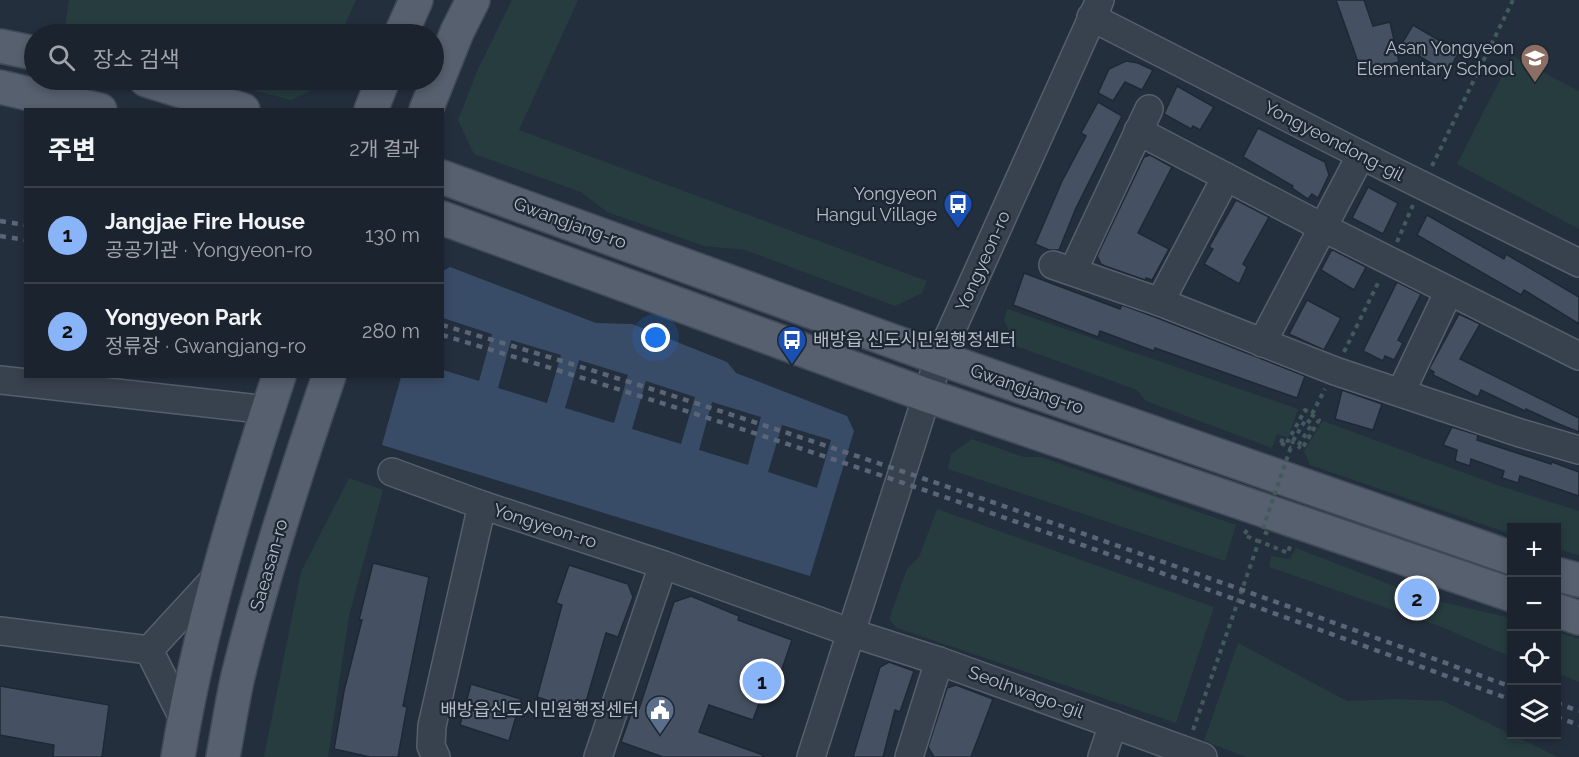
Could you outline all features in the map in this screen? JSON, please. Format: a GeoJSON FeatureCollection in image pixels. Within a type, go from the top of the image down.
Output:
{"type":"FeatureCollection","features":[{"type":"Feature","properties":{"kind":"main road"},"geometry":{"type":"LineString","coordinates":[[405,24],[416,0]]}},
{"type":"Feature","properties":{"kind":"main road"},"geometry":{"type":"LineString","coordinates":[[444,65],[473,0]]}},
{"type":"Feature","properties":{"kind":"main road"},"geometry":{"type":"LineString","coordinates":[[0,46],[24,50]]}},
{"type":"Feature","properties":{"kind":"main road"},"geometry":{"type":"LineString","coordinates":[[0,87],[91,108]]}},
{"type":"Feature","properties":{"kind":"main road"},"geometry":{"type":"LineString","coordinates":[[178,90],[237,108]]}},
{"type":"Feature","properties":{"kind":"main road"},"geometry":{"type":"LineString","coordinates":[[372,108],[379,90]]}},
{"type":"Feature","properties":{"kind":"main road"},"geometry":{"type":"LineString","coordinates":[[427,108],[434,90]]}},
{"type":"Feature","properties":{"kind":"main road","name":"Gwangjang-ro"},"geometry":{"type":"LineString","coordinates":[[444,178],[939,358],[1507,556]]}},
{"type":"Feature","properties":{"kind":"main road"},"geometry":{"type":"LineString","coordinates":[[444,219],[926,395],[1507,593]]}},
{"type":"Feature","properties":{"kind":"main road"},"geometry":{"type":"LineString","coordinates":[[178,757],[199,650],[219,574],[278,378]]}},
{"type":"Feature","properties":{"kind":"main road","name":"Saeasan-ro"},"geometry":{"type":"LineString","coordinates":[[223,757],[238,677],[263,585],[303,450],[328,378]]}},
{"type":"Feature","properties":{"kind":"main road"},"geometry":{"type":"LineString","coordinates":[[1561,575],[1579,580]]}},
{"type":"Feature","properties":{"kind":"main road"},"geometry":{"type":"LineString","coordinates":[[1561,611],[1579,618]]}},
{"type":"Feature","properties":{"kind":"street","name":"Yongyeondong-gil"},"geometry":{"type":"LineString","coordinates":[[1096,8],[1361,155],[1579,263]]}},
{"type":"Feature","properties":{"kind":"street","name":"Yongyeon-ro"},"geometry":{"type":"LineString","coordinates":[[810,757],[852,633],[939,358],[1096,8]]}},
{"type":"Feature","properties":{"kind":"street"},"geometry":{"type":"LineString","coordinates":[[1579,356],[1226,177],[1144,120],[1063,268],[1160,302],[1335,371],[1520,433],[1579,450]]}},
{"type":"Feature","properties":{"kind":"street"},"geometry":{"type":"LineString","coordinates":[[1262,343],[1361,155]]}},
{"type":"Feature","properties":{"kind":"street"},"geometry":{"type":"LineString","coordinates":[[1160,302],[1226,177]]}},
{"type":"Feature","properties":{"kind":"street"},"geometry":{"type":"LineString","coordinates":[[1401,392],[1449,291]]}},
{"type":"Feature","properties":{"kind":"street"},"geometry":{"type":"LineString","coordinates":[[0,380],[268,410]]}},
{"type":"Feature","properties":{"kind":"street"},"geometry":{"type":"LineString","coordinates":[[392,472],[482,505]]}},
{"type":"Feature","properties":{"kind":"street","name":"Yongyeon-ro"},"geometry":{"type":"LineString","coordinates":[[436,757],[431,746],[432,726],[482,505],[663,565],[852,633]]}},
{"type":"Feature","properties":{"kind":"street"},"geometry":{"type":"LineString","coordinates":[[598,757],[663,565]]}},
{"type":"Feature","properties":{"kind":"street"},"geometry":{"type":"LineString","coordinates":[[149,650],[219,574]]}},
{"type":"Feature","properties":{"kind":"street"},"geometry":{"type":"LineString","coordinates":[[0,631],[149,650]]}},
{"type":"Feature","properties":{"kind":"street","name":"Seolhwago-gil"},"geometry":{"type":"LineString","coordinates":[[852,633],[939,661],[1113,724],[1196,748]]}},
{"type":"Feature","properties":{"kind":"street"},"geometry":{"type":"LineString","coordinates":[[149,650],[184,720]]}},
{"type":"Feature","properties":{"kind":"street"},"geometry":{"type":"LineString","coordinates":[[909,757],[939,661]]}},
{"type":"Feature","properties":{"kind":"street"},"geometry":{"type":"LineString","coordinates":[[1102,757],[1113,724]]}},
{"type":"Feature","properties":{"kind":"path"},"geometry":{"type":"LineString","coordinates":[[1430,171],[1513,0]]}},
{"type":"Feature","properties":{"kind":"path"},"geometry":{"type":"LineString","coordinates":[[1397,242],[1415,202]]}},
{"type":"Feature","properties":{"kind":"path"},"geometry":{"type":"LineString","coordinates":[[1344,353],[1379,280]]}},
{"type":"Feature","properties":{"kind":"path"},"geometry":{"type":"LineString","coordinates":[[1312,414],[1330,380]]}},
{"type":"Feature","properties":{"kind":"path"},"geometry":{"type":"LineString","coordinates":[[1289,439],[1305,410],[1319,420],[1302,448],[1289,439],[1288,441],[1283,438],[1281,442],[1291,448]]}},
{"type":"Feature","properties":{"kind":"path"},"geometry":{"type":"LineString","coordinates":[[1268,534],[1262,531],[1291,448],[1306,419],[1312,424],[1298,446]]}},
{"type":"Feature","properties":{"kind":"path"},"geometry":{"type":"LineString","coordinates":[[1251,531],[1246,529],[1244,535],[1266,544]]}},
{"type":"Feature","properties":{"kind":"path"},"geometry":{"type":"LineString","coordinates":[[1196,748],[1259,541]]}},
{"type":"Feature","properties":{"kind":"green space"},"geometry":{"type":"Polygon","coordinates":[[[69,0],[356,0],[345,24],[65,24],[69,0]]]}},
{"type":"Feature","properties":{"kind":"green space"},"geometry":{"type":"Polygon","coordinates":[[[512,0],[578,0],[519,130],[927,281],[922,293],[895,306],[745,250],[704,246],[607,212],[581,192],[474,154],[458,120],[478,69],[512,0]]]}},
{"type":"Feature","properties":{"kind":"green space","name":"Asan Yongyeon Elementary School"},"geometry":{"type":"Polygon","coordinates":[[[1512,56],[1579,91],[1579,229],[1457,164],[1512,56]]]}},
{"type":"Feature","properties":{"kind":"green space"},"geometry":{"type":"Polygon","coordinates":[[[253,90],[312,90],[291,100],[253,90]]]}},
{"type":"Feature","properties":{"kind":"green space"},"geometry":{"type":"Polygon","coordinates":[[[1007,309],[1298,409],[1288,438],[1277,434],[1272,448],[1146,401],[1137,390],[1016,346],[1004,320],[1007,309]]]}},
{"type":"Feature","properties":{"kind":"green space"},"geometry":{"type":"Polygon","coordinates":[[[1323,421],[1500,486],[1579,511],[1579,555],[1561,550],[1561,523],[1507,523],[1507,533],[1310,465],[1304,451],[1323,421]]]}},
{"type":"Feature","properties":{"kind":"green space"},"geometry":{"type":"Polygon","coordinates":[[[972,439],[1024,457],[1041,457],[1236,525],[1225,561],[948,469],[951,454],[972,439]]]}},
{"type":"Feature","properties":{"kind":"green space"},"geometry":{"type":"Polygon","coordinates":[[[349,478],[383,490],[349,616],[328,757],[264,757],[301,572],[349,478]]]}},
{"type":"Feature","properties":{"kind":"green space"},"geometry":{"type":"Polygon","coordinates":[[[937,509],[1214,607],[1176,723],[897,628],[889,619],[907,569],[919,557],[937,509]]]}},
{"type":"Feature","properties":{"kind":"green space"},"geometry":{"type":"Polygon","coordinates":[[[1296,548],[1425,598],[1507,617],[1507,655],[1439,626],[1269,567],[1271,556],[1290,559],[1296,548]]]}},
{"type":"Feature","properties":{"kind":"green space"},"geometry":{"type":"Polygon","coordinates":[[[1561,633],[1579,639],[1579,682],[1561,675],[1561,633]]]}},
{"type":"Feature","properties":{"kind":"green space"},"geometry":{"type":"Polygon","coordinates":[[[1238,643],[1347,701],[1399,699],[1443,701],[1507,732],[1507,739],[1521,739],[1558,757],[1246,757],[1204,741],[1238,643]]]}},
{"type":"Feature","properties":{"kind":"water"},"geometry":{"type":"Polygon","coordinates":[[[450,267],[596,323],[632,324],[727,362],[736,373],[847,416],[854,431],[810,576],[382,445],[401,378],[444,378],[444,370],[479,381],[492,334],[444,318],[444,270],[450,267]],[[511,340],[498,388],[547,403],[561,355],[511,340]],[[579,360],[565,408],[614,423],[628,375],[579,360]],[[646,381],[632,429],[681,444],[695,397],[646,381]],[[712,402],[699,450],[748,465],[761,417],[712,402]],[[782,425],[768,472],[817,488],[831,440],[782,425]]]}},
{"type":"Feature","properties":{"kind":"building"},"geometry":{"type":"Polygon","coordinates":[[[1336,0],[1364,0],[1373,26],[1390,22],[1399,62],[1386,65],[1388,71],[1364,79],[1336,0]]]}},
{"type":"Feature","properties":{"kind":"building"},"geometry":{"type":"Polygon","coordinates":[[[1413,25],[1459,52],[1447,73],[1401,45],[1413,25]]]}},
{"type":"Feature","properties":{"kind":"building"},"geometry":{"type":"Polygon","coordinates":[[[1126,61],[1138,63],[1153,70],[1142,90],[1125,82],[1113,101],[1098,93],[1109,69],[1126,61]]]}},
{"type":"Feature","properties":{"kind":"building"},"geometry":{"type":"Polygon","coordinates":[[[1177,86],[1214,107],[1200,130],[1193,126],[1191,129],[1164,114],[1177,86]]]}},
{"type":"Feature","properties":{"kind":"building"},"geometry":{"type":"Polygon","coordinates":[[[1098,102],[1122,116],[1076,208],[1059,250],[1049,250],[1035,244],[1062,181],[1086,136],[1081,133],[1098,102]]]}},
{"type":"Feature","properties":{"kind":"building"},"geometry":{"type":"Polygon","coordinates":[[[1258,128],[1325,162],[1329,175],[1318,198],[1312,194],[1308,199],[1292,188],[1293,186],[1243,157],[1258,128]]]}},
{"type":"Feature","properties":{"kind":"building"},"geometry":{"type":"Polygon","coordinates":[[[1150,155],[1172,167],[1138,233],[1169,249],[1152,280],[1146,278],[1145,280],[1101,264],[1097,256],[1144,157],[1150,155]]]}},
{"type":"Feature","properties":{"kind":"building"},"geometry":{"type":"Polygon","coordinates":[[[1368,187],[1398,203],[1383,234],[1352,218],[1368,187]]]}},
{"type":"Feature","properties":{"kind":"building"},"geometry":{"type":"Polygon","coordinates":[[[1236,200],[1269,217],[1243,264],[1247,267],[1239,284],[1204,264],[1213,249],[1209,247],[1236,200]]]}},
{"type":"Feature","properties":{"kind":"building"},"geometry":{"type":"Polygon","coordinates":[[[1427,215],[1504,259],[1506,254],[1579,297],[1579,324],[1524,290],[1521,295],[1417,235],[1427,215]]]}},
{"type":"Feature","properties":{"kind":"building"},"geometry":{"type":"Polygon","coordinates":[[[1333,250],[1366,267],[1354,290],[1321,270],[1333,250]]]}},
{"type":"Feature","properties":{"kind":"building"},"geometry":{"type":"Polygon","coordinates":[[[1024,273],[1120,309],[1122,305],[1155,317],[1305,376],[1297,398],[1100,331],[1098,337],[1013,305],[1024,273]]]}},
{"type":"Feature","properties":{"kind":"building"},"geometry":{"type":"Polygon","coordinates":[[[1397,282],[1421,294],[1398,340],[1403,343],[1394,360],[1385,356],[1383,361],[1363,351],[1397,282]]]}},
{"type":"Feature","properties":{"kind":"building"},"geometry":{"type":"Polygon","coordinates":[[[1307,300],[1341,318],[1324,350],[1289,334],[1307,300]]]}},
{"type":"Feature","properties":{"kind":"building"},"geometry":{"type":"Polygon","coordinates":[[[1459,314],[1480,324],[1460,359],[1579,418],[1579,432],[1526,409],[1525,411],[1481,390],[1478,397],[1433,375],[1434,372],[1429,369],[1459,314]]]}},
{"type":"Feature","properties":{"kind":"building"},"geometry":{"type":"Polygon","coordinates":[[[1342,390],[1382,404],[1373,430],[1335,419],[1342,390]]]}},
{"type":"Feature","properties":{"kind":"building"},"geometry":{"type":"Polygon","coordinates":[[[1452,427],[1478,435],[1477,440],[1579,472],[1579,496],[1520,476],[1518,483],[1502,478],[1504,471],[1471,459],[1470,466],[1455,461],[1457,450],[1443,445],[1452,427]]]}},
{"type":"Feature","properties":{"kind":"building"},"geometry":{"type":"Polygon","coordinates":[[[373,563],[429,577],[403,706],[407,707],[398,757],[370,757],[334,749],[344,691],[362,620],[359,620],[373,563]]]}},
{"type":"Feature","properties":{"kind":"building"},"geometry":{"type":"Polygon","coordinates":[[[569,565],[628,584],[633,597],[618,637],[606,633],[583,712],[537,697],[562,605],[556,603],[569,565]]]}},
{"type":"Feature","properties":{"kind":"building"},"geometry":{"type":"Polygon","coordinates":[[[691,596],[739,616],[738,620],[792,640],[780,675],[770,673],[753,720],[709,705],[699,732],[763,755],[763,757],[663,757],[621,742],[633,708],[639,709],[674,602],[691,596]]]}},
{"type":"Feature","properties":{"kind":"building"},"geometry":{"type":"Polygon","coordinates":[[[889,662],[914,671],[900,712],[895,710],[883,757],[853,757],[880,667],[889,662]]]}},
{"type":"Feature","properties":{"kind":"building"},"geometry":{"type":"Polygon","coordinates":[[[471,684],[521,699],[509,741],[460,725],[471,684]]]}},
{"type":"Feature","properties":{"kind":"building"},"geometry":{"type":"Polygon","coordinates":[[[956,685],[993,699],[971,757],[934,757],[928,747],[947,688],[956,685]]]}},
{"type":"Feature","properties":{"kind":"building"},"geometry":{"type":"Polygon","coordinates":[[[0,686],[109,705],[102,757],[53,757],[54,745],[0,735],[0,686]]]}},
{"type":"Feature","properties":{"kind":"railway"},"geometry":{"type":"LineString","coordinates":[[0,221],[24,225]]}},
{"type":"Feature","properties":{"kind":"railway"},"geometry":{"type":"LineString","coordinates":[[0,236],[24,240]]}},
{"type":"Feature","properties":{"kind":"railway"},"geometry":{"type":"LineString","coordinates":[[444,326],[846,452],[1113,544],[1507,685]]}},
{"type":"Feature","properties":{"kind":"railway"},"geometry":{"type":"LineString","coordinates":[[444,336],[712,419],[980,509],[1507,698]]}},
{"type":"Feature","properties":{"kind":"railway"},"geometry":{"type":"LineString","coordinates":[[1561,705],[1579,711]]}},
{"type":"Feature","properties":{"kind":"railway"},"geometry":{"type":"LineString","coordinates":[[1561,719],[1579,725]]}},
{"type":"Feature","properties":{"kind":"place","name":"Asan Yongyeon Elementary School"},"geometry":{"type":"Point","coordinates":[1535,84]}},
{"type":"Feature","properties":{"kind":"place","name":"Yongyeon Hangul Village"},"geometry":{"type":"Point","coordinates":[958,230]}},
{"type":"Feature","properties":{"kind":"place","name":"배방읍 신도시민원행정센터"},"geometry":{"type":"Point","coordinates":[792,366]}},
{"type":"Feature","properties":{"kind":"place","name":"Yongyeon Park"},"geometry":{"type":"Point","coordinates":[1417,598]}},
{"type":"Feature","properties":{"kind":"place","name":"Jangjae Fire House"},"geometry":{"type":"Point","coordinates":[762,681]}},
{"type":"Feature","properties":{"kind":"place","name":"배방읍신도시민원행정센터"},"geometry":{"type":"Point","coordinates":[660,736]}}]}
